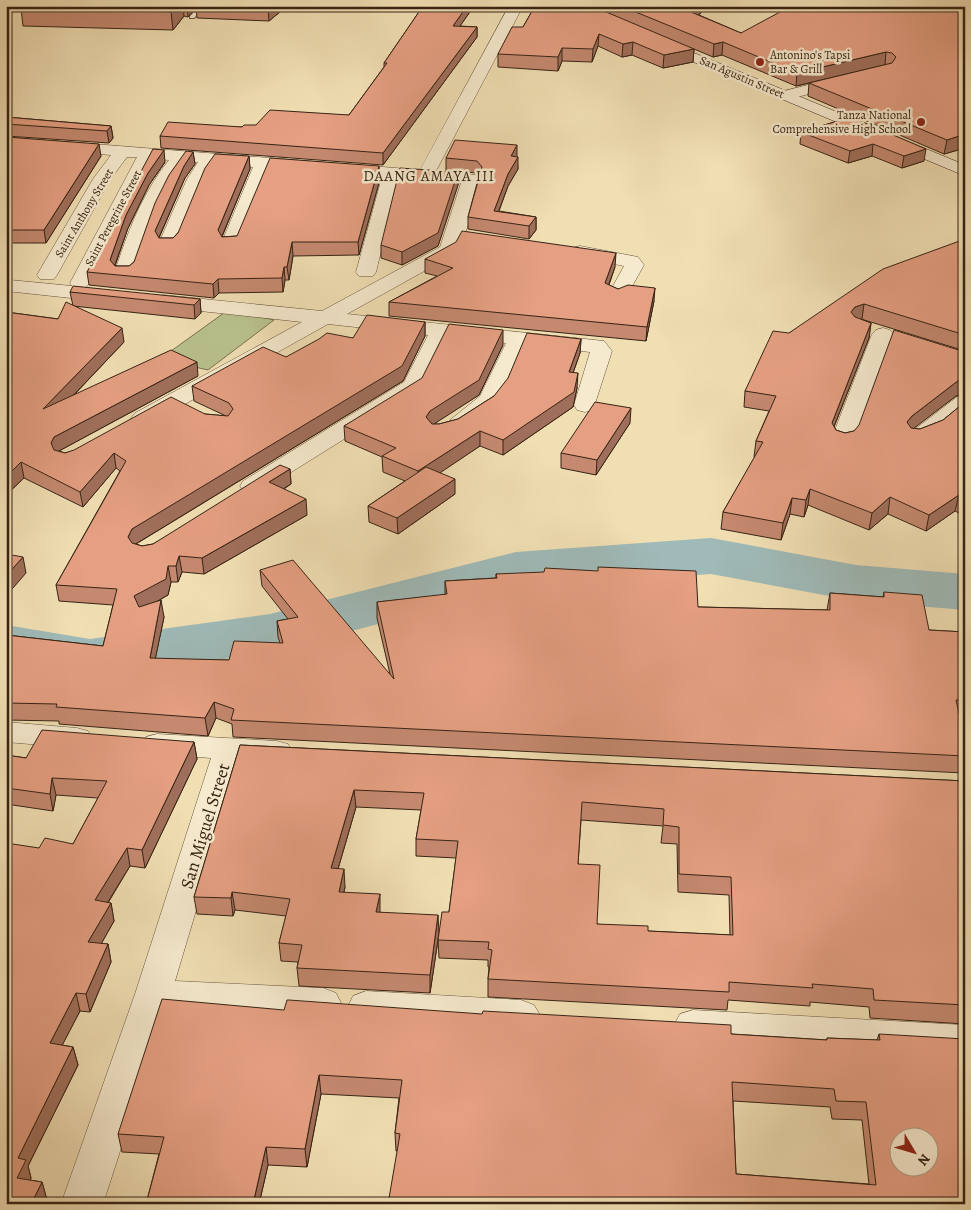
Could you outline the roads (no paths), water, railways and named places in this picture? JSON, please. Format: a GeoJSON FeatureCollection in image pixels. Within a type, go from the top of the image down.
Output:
{"type":"FeatureCollection","features":[{"type":"Feature","properties":{"kind":"street"},"geometry":{"type":"LineString","coordinates":[[425,176],[516,6]]}},
{"type":"Feature","properties":{"kind":"street","name":"San Agustin Street"},"geometry":{"type":"LineString","coordinates":[[647,37],[965,171]]}},
{"type":"Feature","properties":{"kind":"street"},"geometry":{"type":"LineString","coordinates":[[785,95],[858,78]]}},
{"type":"Feature","properties":{"kind":"street"},"geometry":{"type":"LineString","coordinates":[[6,142],[471,179],[465,237],[448,250],[124,428]]}},
{"type":"Feature","properties":{"kind":"street","name":"Saint Anthony Street"},"geometry":{"type":"LineString","coordinates":[[47,275],[102,179],[122,152]]}},
{"type":"Feature","properties":{"kind":"street","name":"Saint Peregrine Street"},"geometry":{"type":"LineString","coordinates":[[80,283],[147,154]]}},
{"type":"Feature","properties":{"kind":"street"},"geometry":{"type":"LineString","coordinates":[[124,274],[137,235],[151,205],[172,168],[181,157]]}},
{"type":"Feature","properties":{"kind":"street"},"geometry":{"type":"LineString","coordinates":[[168,245],[196,179],[209,159]]}},
{"type":"Feature","properties":{"kind":"street"},"geometry":{"type":"LineString","coordinates":[[230,244],[263,163]]}},
{"type":"Feature","properties":{"kind":"street"},"geometry":{"type":"LineString","coordinates":[[366,272],[392,174]]}},
{"type":"Feature","properties":{"kind":"street"},"geometry":{"type":"LineString","coordinates":[[562,250],[631,261],[634,265],[618,295]]}},
{"type":"Feature","properties":{"kind":"street"},"geometry":{"type":"LineString","coordinates":[[10,286],[330,316],[596,346],[601,351],[585,405]]}},
{"type":"Feature","properties":{"kind":"street"},"geometry":{"type":"LineString","coordinates":[[843,440],[892,337],[861,327]]}},
{"type":"Feature","properties":{"kind":"street"},"geometry":{"type":"LineString","coordinates":[[229,500],[413,386],[441,329]]}},
{"type":"Feature","properties":{"kind":"street"},"geometry":{"type":"LineString","coordinates":[[440,432],[473,413],[490,400],[519,337]]}},
{"type":"Feature","properties":{"kind":"street"},"geometry":{"type":"LineString","coordinates":[[173,402],[197,413]]}},
{"type":"Feature","properties":{"kind":"street"},"geometry":{"type":"LineString","coordinates":[[918,438],[965,402]]}},
{"type":"Feature","properties":{"kind":"street"},"geometry":{"type":"LineString","coordinates":[[6,732],[230,749]]}},
{"type":"Feature","properties":{"kind":"street","name":"San Miguel Street"},"geometry":{"type":"LineString","coordinates":[[82,1204],[153,994],[230,749],[309,753]]}},
{"type":"Feature","properties":{"kind":"street"},"geometry":{"type":"LineString","coordinates":[[153,994],[549,1016]]}},
{"type":"Feature","properties":{"kind":"street"},"geometry":{"type":"LineString","coordinates":[[658,1023],[965,1040]]}},
{"type":"Feature","properties":{"kind":"lane"},"geometry":{"type":"LineString","coordinates":[[6,8],[40,6]]}},
{"type":"Feature","properties":{"kind":"lane"},"geometry":{"type":"LineString","coordinates":[[192,17],[204,6]]}},
{"type":"Feature","properties":{"kind":"waterway"},"geometry":{"type":"LineString","coordinates":[[6,644],[90,659],[271,633],[516,570],[711,556],[856,583],[965,592]]}},
{"type":"Feature","properties":{"kind":"place","name":"Antonino's Tapsi Bar & Grill"},"geometry":{"type":"Point","coordinates":[760,62]}},
{"type":"Feature","properties":{"kind":"place","name":"Tanza National Comprehensive High School"},"geometry":{"type":"Point","coordinates":[921,122]}},
{"type":"Feature","properties":{"kind":"district","name":"DAANG AMAYA III"},"geometry":{"type":"Point","coordinates":[429,176]}}]}
